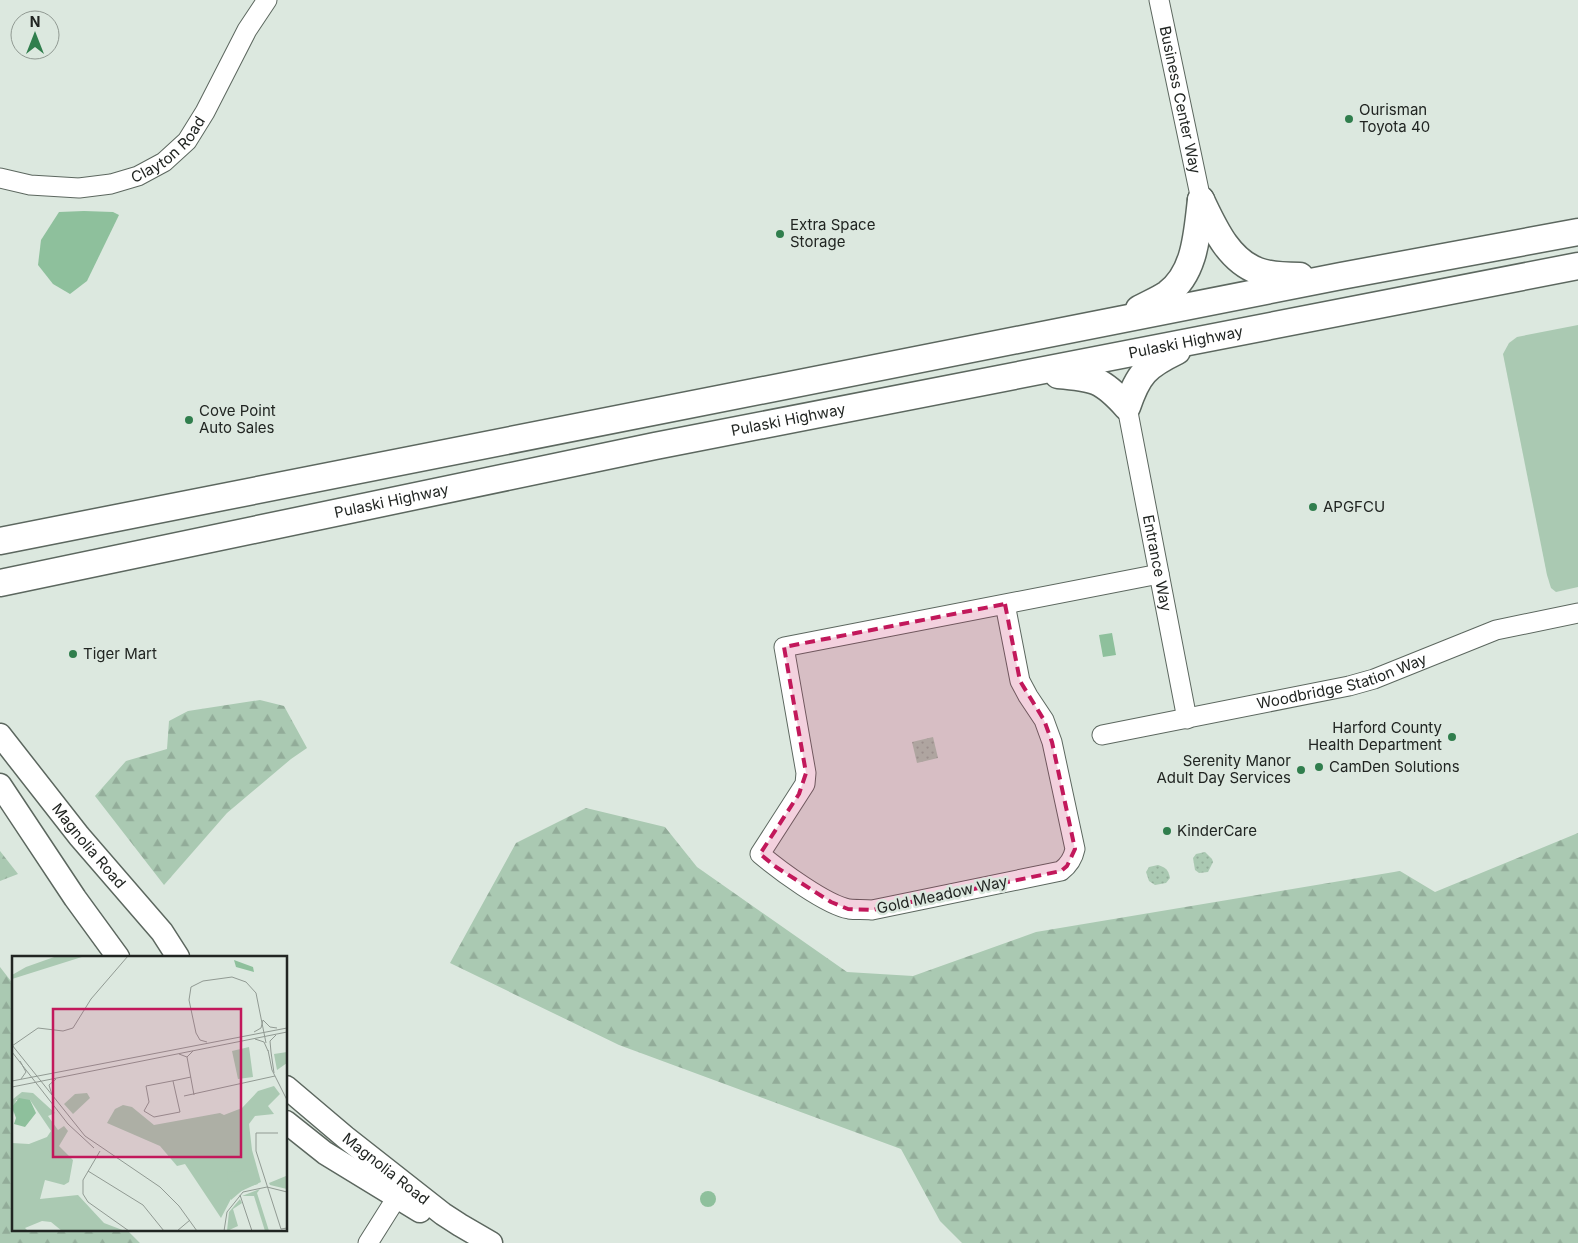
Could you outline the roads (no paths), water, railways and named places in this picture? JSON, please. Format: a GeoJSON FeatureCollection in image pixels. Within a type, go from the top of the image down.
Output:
{"type":"FeatureCollection","features":[{"type":"Feature","properties":{"kind":"highway"},"geometry":{"type":"LineString","coordinates":[[1201,200],[1218,234],[1237,258],[1251,268],[1267,274],[1284,276],[1341,276]]}},
{"type":"Feature","properties":{"kind":"highway"},"geometry":{"type":"LineString","coordinates":[[1117,321],[1174,288],[1185,272],[1193,254],[1201,200]]}},
{"type":"Feature","properties":{"kind":"highway"},"geometry":{"type":"LineString","coordinates":[[0,541],[1341,276],[1578,232]]}},
{"type":"Feature","properties":{"kind":"highway","name":"Pulaski Highway"},"geometry":{"type":"LineString","coordinates":[[0,583],[655,446],[1578,266]]}},
{"type":"Feature","properties":{"kind":"highway"},"geometry":{"type":"LineString","coordinates":[[1032,373],[1094,380],[1106,386],[1128,407],[1133,389],[1141,375],[1163,358],[1198,340]]}},
{"type":"Feature","properties":{"kind":"highway"},"geometry":{"type":"LineString","coordinates":[[0,602],[46,579],[91,564]]}},
{"type":"Feature","properties":{"kind":"main road","name":"Magnolia Road"},"geometry":{"type":"LineString","coordinates":[[0,735],[79,836],[162,932],[177,956]]}},
{"type":"Feature","properties":{"kind":"main road"},"geometry":{"type":"LineString","coordinates":[[0,785],[74,898],[117,956]]}},
{"type":"Feature","properties":{"kind":"main road","name":"Magnolia Road"},"geometry":{"type":"LineString","coordinates":[[288,1088],[345,1138],[443,1214],[491,1243]]}},
{"type":"Feature","properties":{"kind":"main road","name":"Magnolia Road"},"geometry":{"type":"LineString","coordinates":[[288,1124],[325,1153],[472,1243]]}},
{"type":"Feature","properties":{"kind":"street","name":"Clayton Road"},"geometry":{"type":"LineString","coordinates":[[0,178],[30,185],[78,188],[111,184],[138,176],[164,162],[187,141],[205,112],[247,30],[267,0]]}},
{"type":"Feature","properties":{"kind":"street","name":"Business Center Way"},"geometry":{"type":"LineString","coordinates":[[1159,0],[1201,200]]}},
{"type":"Feature","properties":{"kind":"street","name":"Entrance Way"},"geometry":{"type":"LineString","coordinates":[[1128,407],[1187,719]]}},
{"type":"Feature","properties":{"kind":"street","name":"Gold Meadow Way"},"geometry":{"type":"LineString","coordinates":[[1005,604],[1020,682],[1044,720],[1052,742],[1075,850],[1068,866],[1061,871],[872,910],[848,909],[831,902],[776,867],[760,854],[805,784],[806,774],[784,647],[1159,574]]}},
{"type":"Feature","properties":{"kind":"street","name":"Woodbridge Station Way"},"geometry":{"type":"LineString","coordinates":[[1102,735],[1349,686],[1374,679],[1496,630],[1578,613]]}},
{"type":"Feature","properties":{"kind":"street"},"geometry":{"type":"LineString","coordinates":[[368,1243],[397,1197]]}},
{"type":"Feature","properties":{"kind":"place","name":"Ourisman Toyota 40"},"geometry":{"type":"Point","coordinates":[1349,119]}},
{"type":"Feature","properties":{"kind":"place","name":"Extra Space Storage"},"geometry":{"type":"Point","coordinates":[780,234]}},
{"type":"Feature","properties":{"kind":"place","name":"Cove Point Auto Sales"},"geometry":{"type":"Point","coordinates":[189,420]}},
{"type":"Feature","properties":{"kind":"place","name":"APGFCU"},"geometry":{"type":"Point","coordinates":[1313,507]}},
{"type":"Feature","properties":{"kind":"place","name":"Tiger Mart"},"geometry":{"type":"Point","coordinates":[73,654]}},
{"type":"Feature","properties":{"kind":"place","name":"Harford County Health Department"},"geometry":{"type":"Point","coordinates":[1452,737]}},
{"type":"Feature","properties":{"kind":"place","name":"CamDen Solutions"},"geometry":{"type":"Point","coordinates":[1319,767]}},
{"type":"Feature","properties":{"kind":"place","name":"Serenity Manor Adult Day Services"},"geometry":{"type":"Point","coordinates":[1301,770]}},
{"type":"Feature","properties":{"kind":"place","name":"KinderCare"},"geometry":{"type":"Point","coordinates":[1167,831]}}]}
